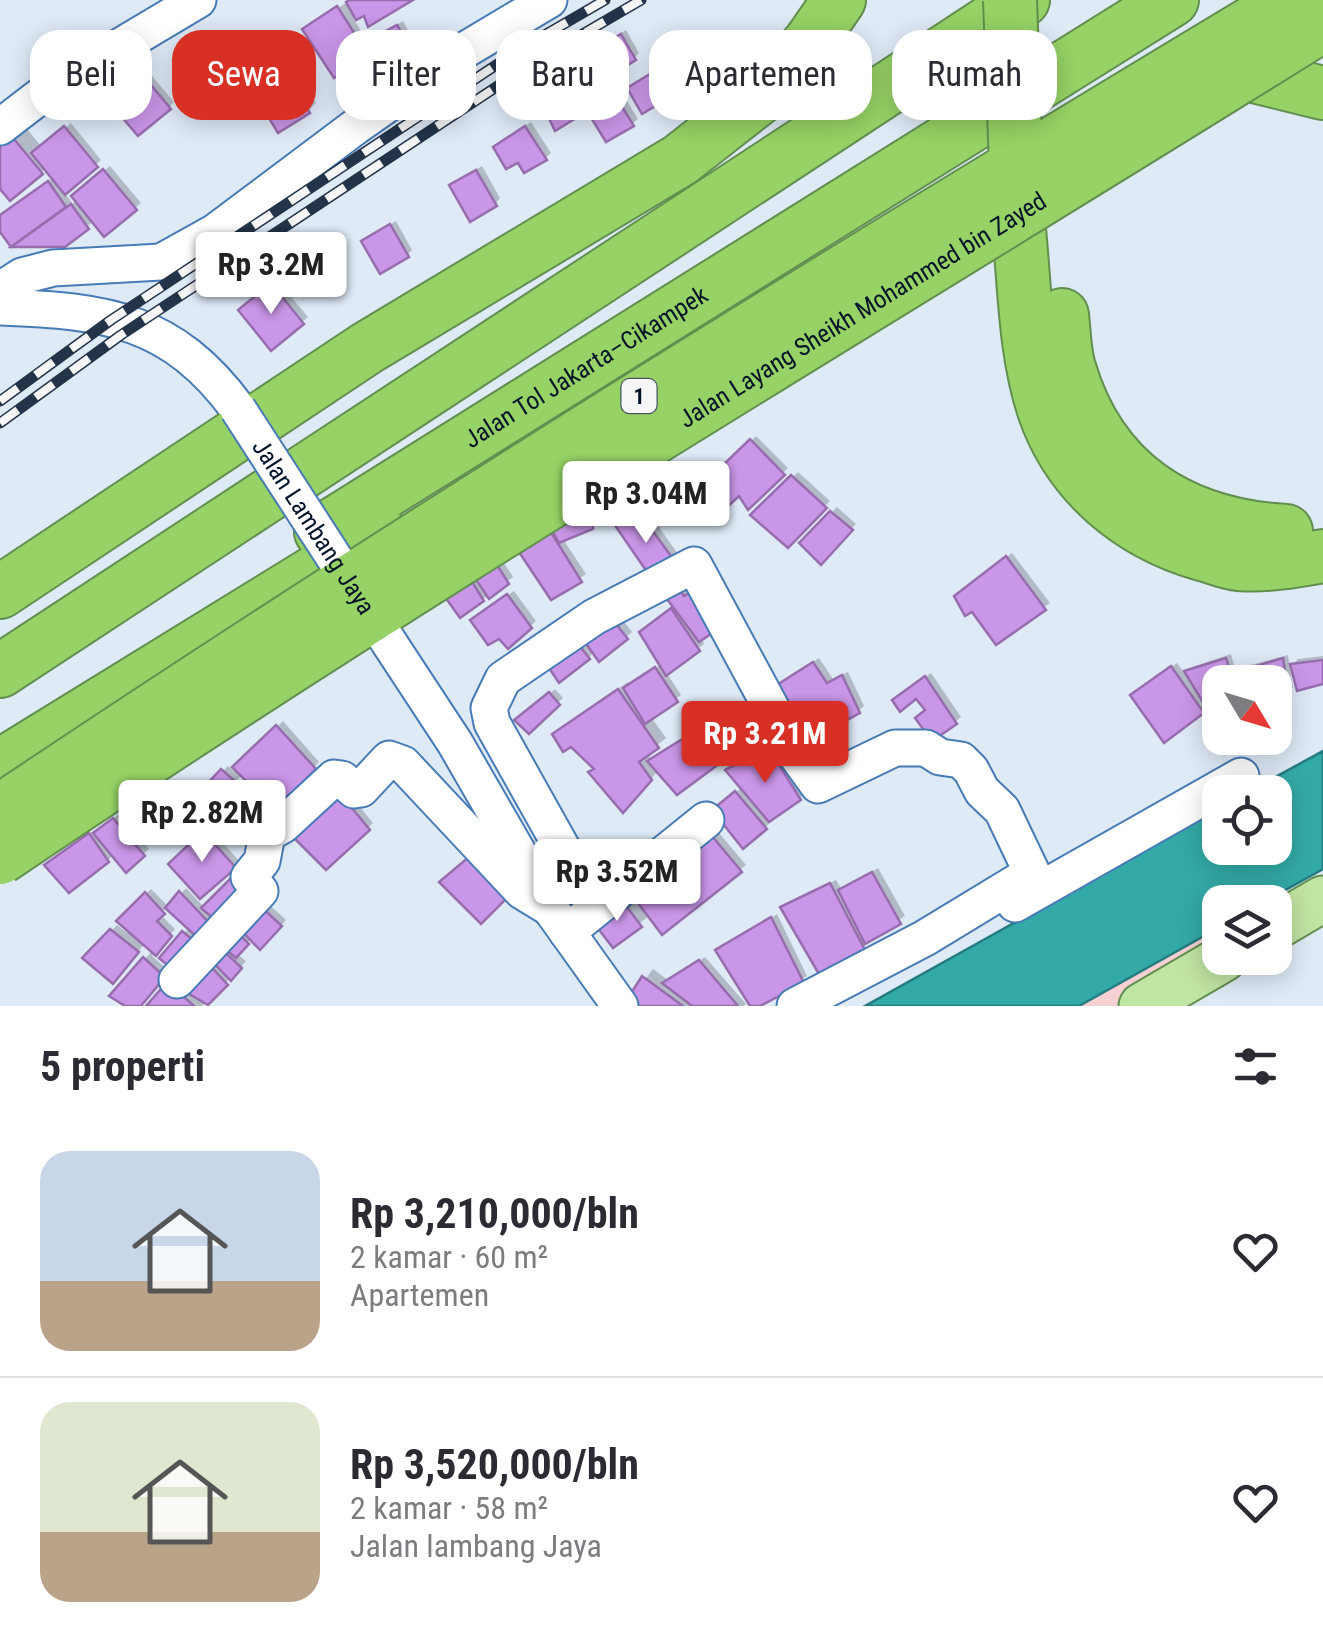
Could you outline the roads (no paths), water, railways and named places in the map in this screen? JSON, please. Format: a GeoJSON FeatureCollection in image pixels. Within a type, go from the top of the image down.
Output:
{"type":"FeatureCollection","features":[{"type":"Feature","properties":{"kind":"highway"},"geometry":{"type":"LineString","coordinates":[[0,592],[367,348],[680,160],[763,95],[810,42],[839,0]]}},
{"type":"Feature","properties":{"kind":"highway"},"geometry":{"type":"LineString","coordinates":[[1010,0],[1034,220],[1068,366],[1088,414],[1109,448],[1143,485],[1186,508],[1234,527],[1286,531],[1323,521]]}},
{"type":"Feature","properties":{"kind":"highway"},"geometry":{"type":"LineString","coordinates":[[0,671],[1022,0]]}},
{"type":"Feature","properties":{"kind":"highway"},"geometry":{"type":"LineString","coordinates":[[1041,0],[1033,370],[1045,412],[1065,455],[1100,499],[1130,523],[1168,544],[1236,564],[1282,564],[1323,556]]}},
{"type":"Feature","properties":{"kind":"highway","name":"Jalan Tol Jakarta–Cikampek"},"geometry":{"type":"LineString","coordinates":[[0,732],[1172,0]]}},
{"type":"Feature","properties":{"kind":"highway","name":"Jalan Layang Sheikh Mohammed bin Zayed"},"geometry":{"type":"LineString","coordinates":[[0,811],[597,422],[1290,0]]}},
{"type":"Feature","properties":{"kind":"highway","name":"Jalan Layang Sheikh Mohammed bin Zayed"},"geometry":{"type":"LineString","coordinates":[[0,858],[203,720],[620,457],[1323,25]]}},
{"type":"Feature","properties":{"kind":"highway"},"geometry":{"type":"LineString","coordinates":[[0,766],[796,276],[1128,94],[1172,80],[1250,75],[1323,94]]}},
{"type":"Feature","properties":{"kind":"main road"},"geometry":{"type":"LineString","coordinates":[[1292,918],[1322,902]]}},
{"type":"Feature","properties":{"kind":"main road"},"geometry":{"type":"LineString","coordinates":[[1142,1006],[1202,971]]}},
{"type":"Feature","properties":{"kind":"street"},"geometry":{"type":"LineString","coordinates":[[0,127],[52,86],[198,0]]}},
{"type":"Feature","properties":{"kind":"street"},"geometry":{"type":"LineString","coordinates":[[0,290],[22,276],[54,268],[162,262],[215,232],[464,50],[549,0]]}},
{"type":"Feature","properties":{"kind":"street","name":"Jalan Lambang Jaya"},"geometry":{"type":"LineString","coordinates":[[0,307],[86,314],[152,330],[188,352],[222,387],[455,743],[553,910]]}},
{"type":"Feature","properties":{"kind":"street"},"geometry":{"type":"LineString","coordinates":[[553,910],[562,848],[492,723],[489,708],[503,679],[594,617],[694,566],[798,756],[818,785],[895,748],[926,748],[940,757],[961,760],[982,791],[1002,810],[1032,873],[925,938],[795,1006]]}},
{"type":"Feature","properties":{"kind":"street"},"geometry":{"type":"LineString","coordinates":[[177,980],[260,891],[250,877],[262,862],[267,834],[283,825],[334,778],[342,778],[357,790],[389,759],[403,764],[522,891],[553,910],[620,1006]]}},
{"type":"Feature","properties":{"kind":"street"},"geometry":{"type":"LineString","coordinates":[[836,1006],[1202,798]]}},
{"type":"Feature","properties":{"kind":"street"},"geometry":{"type":"LineString","coordinates":[[553,910],[706,820]]}},
{"type":"Feature","properties":{"kind":"railway"},"geometry":{"type":"LineString","coordinates":[[0,401],[111,320],[519,50],[605,0]]}},
{"type":"Feature","properties":{"kind":"railway"},"geometry":{"type":"LineString","coordinates":[[0,423],[121,335],[528,66],[641,0]]}}]}
